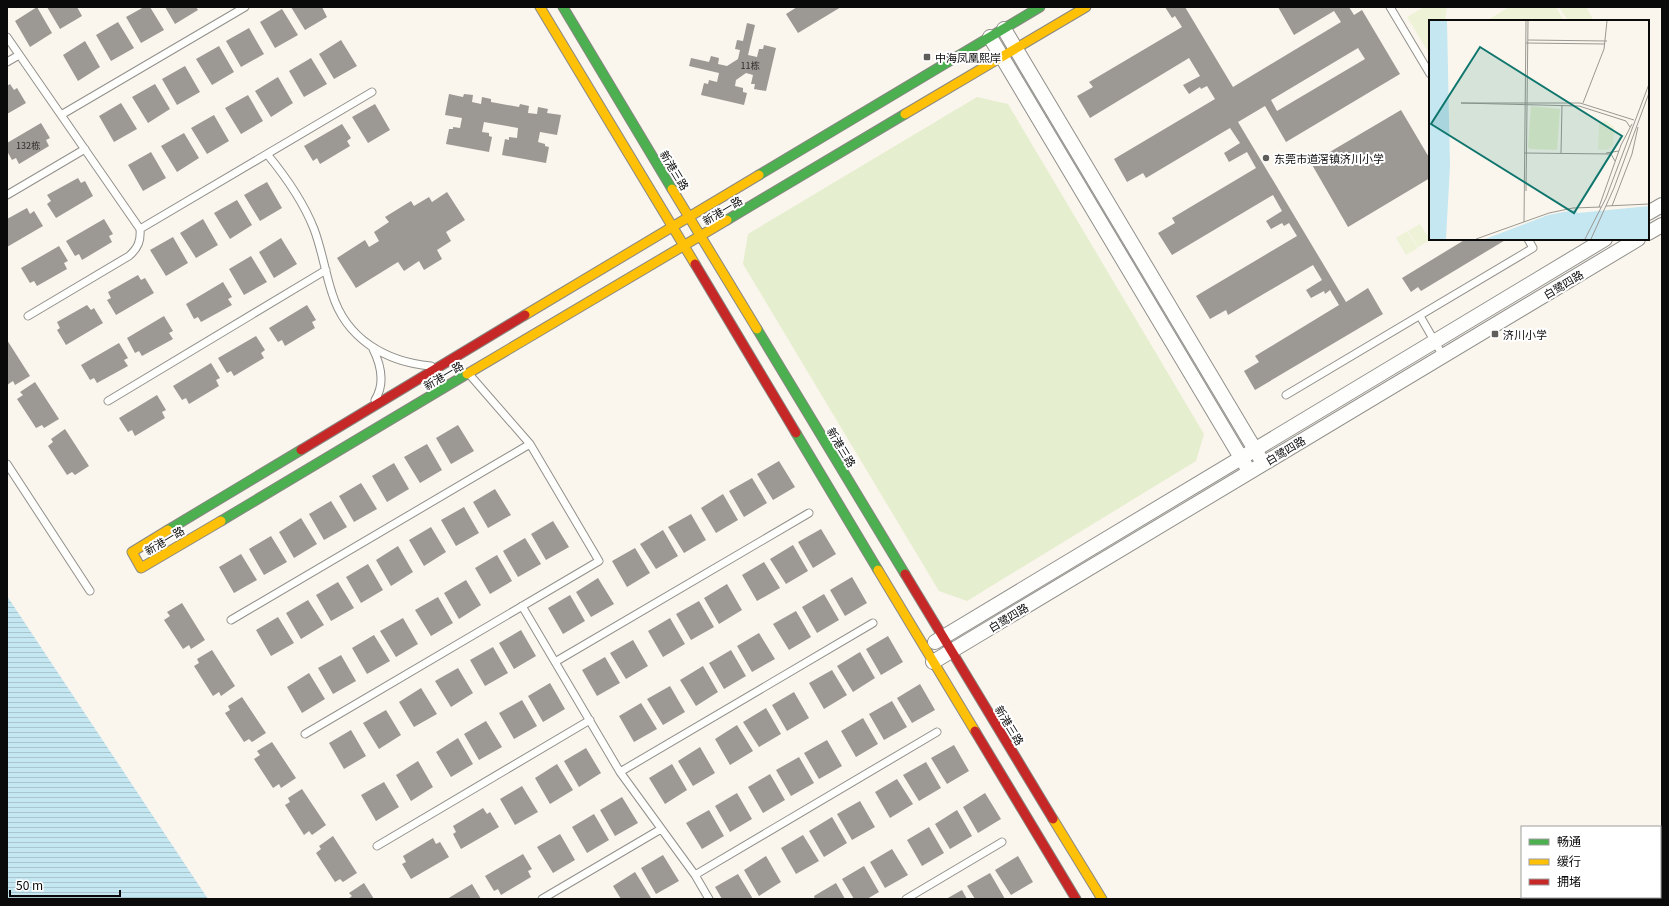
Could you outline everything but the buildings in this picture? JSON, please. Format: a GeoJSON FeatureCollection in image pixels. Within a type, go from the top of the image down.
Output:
{"type":"FeatureCollection","features":[{"type":"Feature","properties":{"kind":"street"},"geometry":{"type":"LineString","coordinates":[[540,7],[925,648],[1073,898]]}},
{"type":"Feature","properties":{"kind":"street","name":"新港三路"},"geometry":{"type":"LineString","coordinates":[[563,7],[1102,899]]}},
{"type":"Feature","properties":{"kind":"street","name":"新港一路"},"geometry":{"type":"LineString","coordinates":[[1040,7],[689,216],[132,552],[141,568],[1086,7]]}},
{"type":"Feature","properties":{"kind":"street"},"geometry":{"type":"LineString","coordinates":[[1004,29],[1263,463]]}},
{"type":"Feature","properties":{"kind":"street"},"geometry":{"type":"LineString","coordinates":[[990,37],[1249,472]]}},
{"type":"Feature","properties":{"kind":"street"},"geometry":{"type":"LineString","coordinates":[[1649,212],[1662,205]]}},
{"type":"Feature","properties":{"kind":"street"},"geometry":{"type":"LineString","coordinates":[[1649,232],[1662,225]]}},
{"type":"Feature","properties":{"kind":"street","name":"白鹭四路"},"geometry":{"type":"LineString","coordinates":[[925,648],[1603,240]]}},
{"type":"Feature","properties":{"kind":"street","name":"白鹭四路"},"geometry":{"type":"LineString","coordinates":[[933,662],[1636,240]]}},
{"type":"Feature","properties":{"kind":"lane"},"geometry":{"type":"LineString","coordinates":[[61,115],[245,7]]}},
{"type":"Feature","properties":{"kind":"lane"},"geometry":{"type":"LineString","coordinates":[[1390,7],[1429,72]]}},
{"type":"Feature","properties":{"kind":"lane"},"geometry":{"type":"LineString","coordinates":[[7,37],[140,229],[141,237],[139,244],[129,256],[28,316]]}},
{"type":"Feature","properties":{"kind":"lane"},"geometry":{"type":"LineString","coordinates":[[7,62],[19,55]]}},
{"type":"Feature","properties":{"kind":"lane"},"geometry":{"type":"LineString","coordinates":[[140,229],[372,92]]}},
{"type":"Feature","properties":{"kind":"lane"},"geometry":{"type":"LineString","coordinates":[[7,195],[85,149]]}},
{"type":"Feature","properties":{"kind":"lane"},"geometry":{"type":"LineString","coordinates":[[267,154],[294,189],[304,208],[321,249],[332,295],[344,318],[359,338],[373,349],[386,355],[412,363],[440,366]]}},
{"type":"Feature","properties":{"kind":"lane"},"geometry":{"type":"LineString","coordinates":[[1286,396],[1533,248],[1529,240]]}},
{"type":"Feature","properties":{"kind":"lane"},"geometry":{"type":"LineString","coordinates":[[108,401],[326,270]]}},
{"type":"Feature","properties":{"kind":"lane"},"geometry":{"type":"LineString","coordinates":[[1420,316],[1443,356]]}},
{"type":"Feature","properties":{"kind":"lane"},"geometry":{"type":"LineString","coordinates":[[370,408],[377,397],[381,385],[379,360],[373,349]]}},
{"type":"Feature","properties":{"kind":"lane"},"geometry":{"type":"LineString","coordinates":[[305,734],[598,561],[530,444],[469,374]]}},
{"type":"Feature","properties":{"kind":"lane"},"geometry":{"type":"LineString","coordinates":[[231,620],[530,444]]}},
{"type":"Feature","properties":{"kind":"lane"},"geometry":{"type":"LineString","coordinates":[[7,464],[90,591]]}},
{"type":"Feature","properties":{"kind":"lane"},"geometry":{"type":"LineString","coordinates":[[555,662],[809,513]]}},
{"type":"Feature","properties":{"kind":"lane"},"geometry":{"type":"LineString","coordinates":[[522,606],[620,772],[695,875],[709,899]]}},
{"type":"Feature","properties":{"kind":"lane"},"geometry":{"type":"LineString","coordinates":[[620,772],[873,623]]}},
{"type":"Feature","properties":{"kind":"lane"},"geometry":{"type":"LineString","coordinates":[[377,846],[590,720]]}},
{"type":"Feature","properties":{"kind":"lane"},"geometry":{"type":"LineString","coordinates":[[695,875],[937,732]]}},
{"type":"Feature","properties":{"kind":"lane"},"geometry":{"type":"LineString","coordinates":[[542,899],[661,829]]}},
{"type":"Feature","properties":{"kind":"lane"},"geometry":{"type":"LineString","coordinates":[[906,899],[1002,842]]}},
{"type":"Feature","properties":{"kind":"green space"},"geometry":{"type":"Polygon","coordinates":[[[1424,7],[1447,7],[1445,20],[1429,20],[1429,53],[1407,17],[1424,7]]]}},
{"type":"Feature","properties":{"kind":"green space"},"geometry":{"type":"Polygon","coordinates":[[[1509,7],[1556,7],[1563,20],[1488,20],[1509,7]]]}},
{"type":"Feature","properties":{"kind":"green space"},"geometry":{"type":"Polygon","coordinates":[[[1559,7],[1586,7],[1593,20],[1567,20],[1559,7]]]}},
{"type":"Feature","properties":{"kind":"green space"},"geometry":{"type":"Polygon","coordinates":[[[977,97],[1008,104],[1204,434],[1196,461],[967,601],[939,591],[743,264],[748,234],[977,97]]]}},
{"type":"Feature","properties":{"kind":"green space"},"geometry":{"type":"Polygon","coordinates":[[[1420,224],[1430,240],[1418,247],[1408,231],[1420,224]]]}},
{"type":"Feature","properties":{"kind":"green space"},"geometry":{"type":"Polygon","coordinates":[[[1407,231],[1418,248],[1406,255],[1396,238],[1407,231]]]}},
{"type":"Feature","properties":{"kind":"water"},"geometry":{"type":"Polygon","coordinates":[[[7,596],[208,899],[7,899],[7,596]]]}},
{"type":"Feature","properties":{"kind":"traffic: fast"},"geometry":{"type":"LineString","coordinates":[[563,7],[672,189]]}},
{"type":"Feature","properties":{"kind":"traffic: fast"},"geometry":{"type":"LineString","coordinates":[[759,175],[1040,7]]}},
{"type":"Feature","properties":{"kind":"traffic: fast"},"geometry":{"type":"LineString","coordinates":[[727,220],[905,114]]}},
{"type":"Feature","properties":{"kind":"traffic: fast"},"geometry":{"type":"LineString","coordinates":[[757,329],[905,574]]}},
{"type":"Feature","properties":{"kind":"traffic: fast"},"geometry":{"type":"LineString","coordinates":[[221,521],[467,374]]}},
{"type":"Feature","properties":{"kind":"traffic: fast"},"geometry":{"type":"LineString","coordinates":[[796,433],[878,570]]}},
{"type":"Feature","properties":{"kind":"traffic: fast"},"geometry":{"type":"LineString","coordinates":[[168,530],[301,450]]}},
{"type":"Feature","properties":{"kind":"traffic: slow"},"geometry":{"type":"LineString","coordinates":[[540,7],[695,264]]}},
{"type":"Feature","properties":{"kind":"traffic: slow"},"geometry":{"type":"LineString","coordinates":[[905,114],[1086,7]]}},
{"type":"Feature","properties":{"kind":"traffic: slow"},"geometry":{"type":"LineString","coordinates":[[525,315],[759,175]]}},
{"type":"Feature","properties":{"kind":"traffic: slow"},"geometry":{"type":"LineString","coordinates":[[672,189],[757,329]]}},
{"type":"Feature","properties":{"kind":"traffic: slow"},"geometry":{"type":"LineString","coordinates":[[467,374],[727,220]]}},
{"type":"Feature","properties":{"kind":"traffic: slow"},"geometry":{"type":"LineString","coordinates":[[168,530],[132,552],[141,568],[221,521]]}},
{"type":"Feature","properties":{"kind":"traffic: slow"},"geometry":{"type":"LineString","coordinates":[[878,570],[975,731]]}},
{"type":"Feature","properties":{"kind":"traffic: slow"},"geometry":{"type":"LineString","coordinates":[[1053,819],[1102,899]]}},
{"type":"Feature","properties":{"kind":"traffic: jam"},"geometry":{"type":"LineString","coordinates":[[695,264],[796,433]]}},
{"type":"Feature","properties":{"kind":"traffic: jam"},"geometry":{"type":"LineString","coordinates":[[301,450],[525,315]]}},
{"type":"Feature","properties":{"kind":"traffic: jam"},"geometry":{"type":"LineString","coordinates":[[905,574],[1053,819]]}},
{"type":"Feature","properties":{"kind":"traffic: jam"},"geometry":{"type":"LineString","coordinates":[[975,731],[1076,899]]}},
{"type":"Feature","properties":{"kind":"place","name":"中海凤凰熙岸"},"geometry":{"type":"Point","coordinates":[927,57]}},
{"type":"Feature","properties":{"kind":"place","name":"东莞市道滘镇济川小学"},"geometry":{"type":"Point","coordinates":[1266,158]}},
{"type":"Feature","properties":{"kind":"place","name":"济川小学"},"geometry":{"type":"Point","coordinates":[1495,334]}}]}
